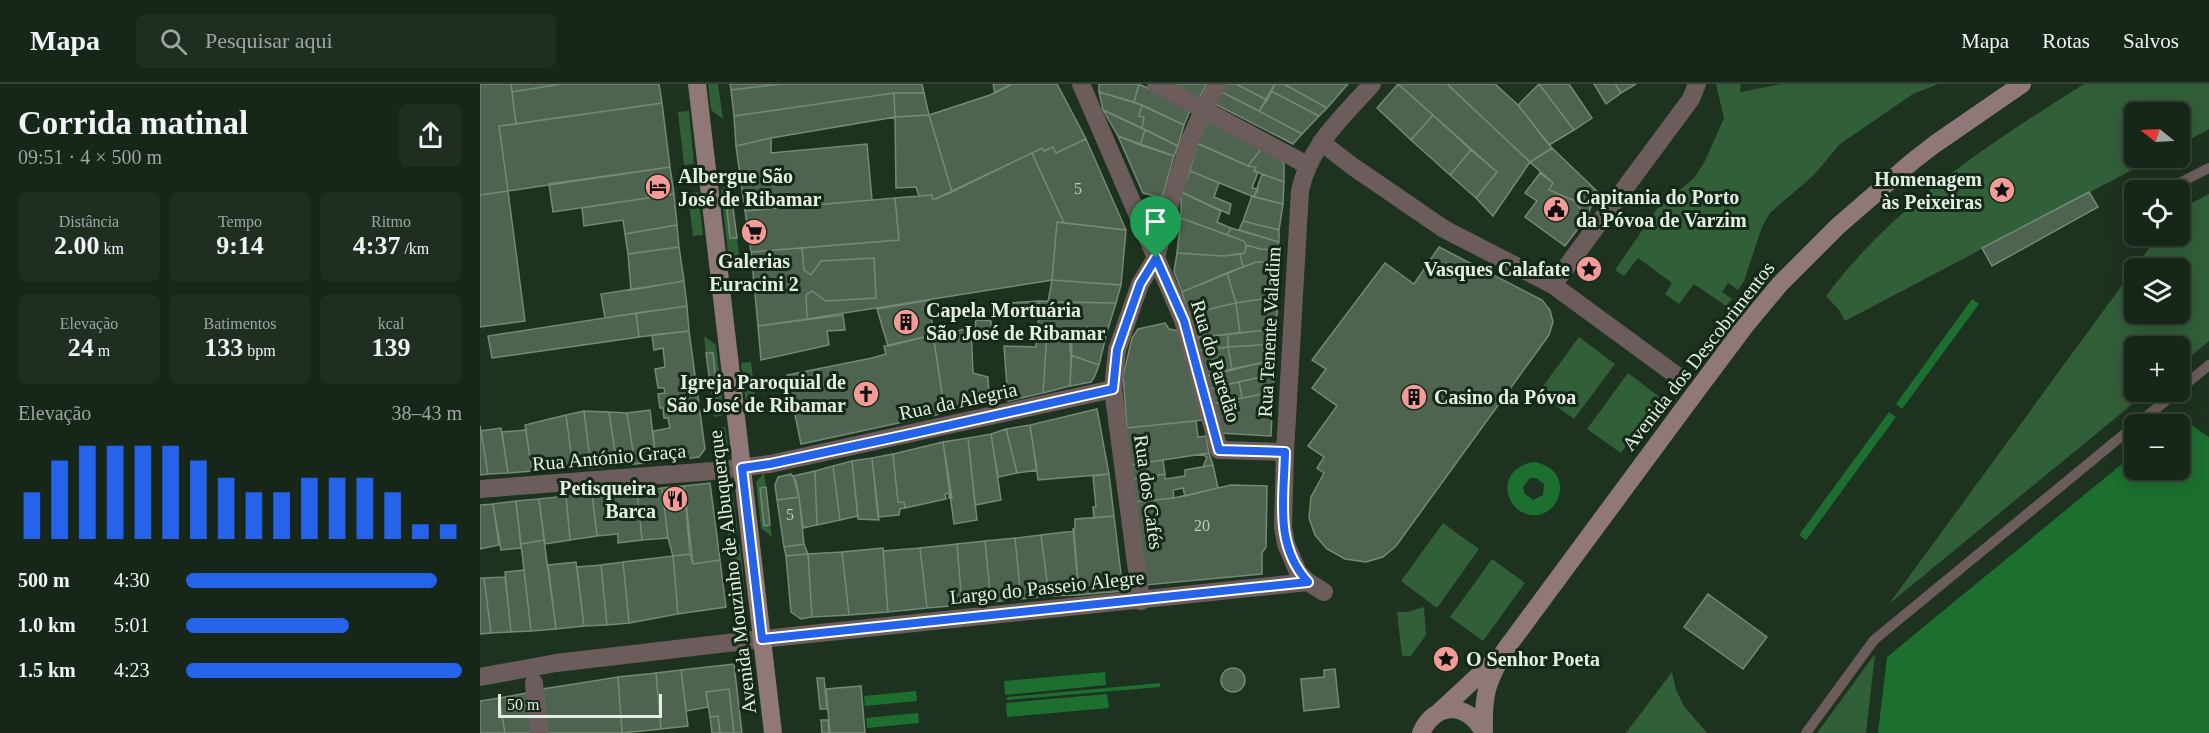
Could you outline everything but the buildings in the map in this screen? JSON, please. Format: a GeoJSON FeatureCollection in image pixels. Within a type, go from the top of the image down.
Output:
{"type":"FeatureCollection","features":[{"type":"Feature","properties":{"kind":"main road","name":"Avenida Mouzinho de Albuquerque"},"geometry":{"type":"LineString","coordinates":[[697,84],[773,733]]}},
{"type":"Feature","properties":{"kind":"main road","name":"Avenida dos Descobrimentos"},"geometry":{"type":"LineString","coordinates":[[1484,733],[1484,705],[1489,679],[1505,650],[1723,355],[1780,284],[1838,226],[1913,161],[2022,84]]}},
{"type":"Feature","properties":{"kind":"main road","name":"Avenida dos Descobrimentos"},"geometry":{"type":"LineString","coordinates":[[1410,733],[1428,723],[1505,650]]}},
{"type":"Feature","properties":{"kind":"main road"},"geometry":{"type":"LineString","coordinates":[[1428,723],[1456,710],[1465,712],[1479,723],[1484,733]]}},
{"type":"Feature","properties":{"kind":"street"},"geometry":{"type":"LineString","coordinates":[[1081,84],[1156,258]]}},
{"type":"Feature","properties":{"kind":"street"},"geometry":{"type":"LineString","coordinates":[[1156,84],[1307,165]]}},
{"type":"Feature","properties":{"kind":"street","name":"Rua dos Cafés"},"geometry":{"type":"LineString","coordinates":[[1141,601],[1113,389],[1117,350],[1140,284],[1156,258],[1190,140],[1218,84]]}},
{"type":"Feature","properties":{"kind":"street","name":"Rua Tenente Valadim"},"geometry":{"type":"LineString","coordinates":[[1324,592],[1308,582],[1291,560],[1283,527],[1300,191],[1307,165],[1321,142],[1372,84]]}},
{"type":"Feature","properties":{"kind":"street"},"geometry":{"type":"LineString","coordinates":[[1554,285],[1691,99],[1697,84]]}},
{"type":"Feature","properties":{"kind":"street"},"geometry":{"type":"LineString","coordinates":[[1321,142],[1443,229],[1554,285],[1680,378]]}},
{"type":"Feature","properties":{"kind":"street","name":"Rua do Paredão"},"geometry":{"type":"LineString","coordinates":[[1156,258],[1184,321],[1219,450],[1285,452]]}},
{"type":"Feature","properties":{"kind":"street","name":"Rua da Alegria"},"geometry":{"type":"LineString","coordinates":[[742,468],[904,436],[1113,389]]}},
{"type":"Feature","properties":{"kind":"street","name":"Rua António Graça"},"geometry":{"type":"LineString","coordinates":[[480,489],[742,468]]}},
{"type":"Feature","properties":{"kind":"street","name":"Largo do Passeio Alegre"},"geometry":{"type":"LineString","coordinates":[[480,677],[556,663],[791,635],[1141,601],[1184,594],[1308,582]]}},
{"type":"Feature","properties":{"kind":"street"},"geometry":{"type":"LineString","coordinates":[[534,683],[539,733]]}},
{"type":"Feature","properties":{"kind":"lane"},"geometry":{"type":"LineString","coordinates":[[2186,180],[2209,168]]}},
{"type":"Feature","properties":{"kind":"lane"},"geometry":{"type":"LineString","coordinates":[[2190,380],[2209,365]]}},
{"type":"Feature","properties":{"kind":"lane"},"geometry":{"type":"LineString","coordinates":[[2149,414],[2164,402]]}},
{"type":"Feature","properties":{"kind":"lane"},"geometry":{"type":"LineString","coordinates":[[1806,733],[1874,640],[2124,435]]}},
{"type":"Feature","properties":{"kind":"shaded area"},"geometry":{"type":"Polygon","coordinates":[[[708,84],[718,84],[723,119],[711,110],[708,84]]]}},
{"type":"Feature","properties":{"kind":"shaded area"},"geometry":{"type":"Polygon","coordinates":[[[1716,84],[1741,84],[1740,92],[1781,84],[1938,84],[1913,94],[1840,144],[1814,175],[1770,213],[1762,227],[1744,281],[1738,290],[1728,283],[1722,292],[1732,299],[1726,306],[1694,284],[1679,304],[1665,294],[1672,283],[1638,258],[1624,276],[1615,270],[1657,209],[1694,178],[1705,161],[1724,118],[1716,84]]]}},
{"type":"Feature","properties":{"kind":"shaded area"},"geometry":{"type":"Polygon","coordinates":[[[2084,84],[2209,84],[2209,129],[2190,139],[2190,102],[2124,102],[2124,168],[2136,168],[1845,321],[1839,310],[1826,296],[1852,263],[1912,205],[2013,129],[2084,84]]]}},
{"type":"Feature","properties":{"kind":"shaded area"},"geometry":{"type":"Polygon","coordinates":[[[689,111],[694,164],[684,165],[678,112],[689,111]]]}},
{"type":"Feature","properties":{"kind":"shaded area"},"geometry":{"type":"Polygon","coordinates":[[[730,179],[732,200],[726,201],[730,238],[737,238],[741,271],[729,262],[721,191],[730,179]]]}},
{"type":"Feature","properties":{"kind":"shaded area"},"geometry":{"type":"Polygon","coordinates":[[[698,192],[703,235],[693,236],[688,194],[698,192]]]}},
{"type":"Feature","properties":{"kind":"shaded area"},"geometry":{"type":"Polygon","coordinates":[[[2209,194],[2209,341],[2190,357],[2190,336],[2124,336],[2124,402],[2135,402],[1889,604],[2124,283],[2124,324],[2190,324],[2190,258],[2142,258],[2151,246],[2190,246],[2190,204],[2209,194]]]}},
{"type":"Feature","properties":{"kind":"shaded area"},"geometry":{"type":"Polygon","coordinates":[[[1972,299],[1979,304],[1902,409],[1896,404],[1972,299]]]}},
{"type":"Feature","properties":{"kind":"shaded area"},"geometry":{"type":"Polygon","coordinates":[[[704,336],[716,345],[724,415],[714,417],[711,391],[717,390],[713,353],[706,353],[704,336]]]}},
{"type":"Feature","properties":{"kind":"shaded area"},"geometry":{"type":"Polygon","coordinates":[[[1579,337],[1615,364],[1574,419],[1538,393],[1579,337]]]}},
{"type":"Feature","properties":{"kind":"shaded area"},"geometry":{"type":"Polygon","coordinates":[[[751,362],[757,411],[747,413],[741,363],[751,362]]]}},
{"type":"Feature","properties":{"kind":"shaded area"},"geometry":{"type":"Polygon","coordinates":[[[1628,373],[1661,398],[1621,453],[1587,429],[1628,373]]]}},
{"type":"Feature","properties":{"kind":"shaded area"},"geometry":{"type":"Polygon","coordinates":[[[1889,412],[1896,417],[1806,540],[1799,535],[1889,412]]]}},
{"type":"Feature","properties":{"kind":"shaded area"},"geometry":{"type":"Polygon","coordinates":[[[2190,424],[2209,437],[2209,733],[1878,733],[1887,657],[2124,462],[2124,480],[2190,480],[2190,424]]]}},
{"type":"Feature","properties":{"kind":"shaded area"},"geometry":{"type":"Polygon","coordinates":[[[725,427],[727,450],[726,455],[719,462],[715,428],[725,427]]]}},
{"type":"Feature","properties":{"kind":"shaded area"},"geometry":{"type":"Polygon","coordinates":[[[1534,462],[1549,468],[1557,476],[1560,487],[1558,498],[1552,507],[1543,513],[1532,515],[1520,511],[1509,497],[1507,490],[1509,478],[1517,469],[1534,462]],[[1530,478],[1523,487],[1524,493],[1533,500],[1543,495],[1544,484],[1536,478],[1530,478]]]}},
{"type":"Feature","properties":{"kind":"shaded area"},"geometry":{"type":"Polygon","coordinates":[[[764,473],[766,487],[760,489],[764,525],[770,525],[772,537],[761,528],[756,482],[764,473]]]}},
{"type":"Feature","properties":{"kind":"shaded area"},"geometry":{"type":"Polygon","coordinates":[[[722,486],[733,493],[738,534],[728,535],[722,486]]]}},
{"type":"Feature","properties":{"kind":"shaded area"},"geometry":{"type":"Polygon","coordinates":[[[1443,523],[1479,549],[1437,608],[1401,581],[1443,523]]]}},
{"type":"Feature","properties":{"kind":"shaded area"},"geometry":{"type":"Polygon","coordinates":[[[740,545],[746,603],[736,604],[729,547],[740,545]]]}},
{"type":"Feature","properties":{"kind":"shaded area"},"geometry":{"type":"Polygon","coordinates":[[[1492,559],[1525,583],[1483,641],[1450,617],[1492,559]]]}},
{"type":"Feature","properties":{"kind":"shaded area"},"geometry":{"type":"Polygon","coordinates":[[[1424,607],[1426,635],[1411,656],[1402,656],[1397,612],[1407,612],[1424,607]]]}},
{"type":"Feature","properties":{"kind":"shaded area"},"geometry":{"type":"Polygon","coordinates":[[[1875,654],[1866,733],[1817,733],[1875,654]]]}},
{"type":"Feature","properties":{"kind":"shaded area"},"geometry":{"type":"Polygon","coordinates":[[[1105,672],[1106,685],[1005,695],[1004,681],[1105,672]]]}},
{"type":"Feature","properties":{"kind":"shaded area"},"geometry":{"type":"Polygon","coordinates":[[[1672,672],[1676,690],[1684,706],[1707,733],[1626,733],[1672,672]]]}},
{"type":"Feature","properties":{"kind":"shaded area"},"geometry":{"type":"Polygon","coordinates":[[[1160,683],[1160,687],[1007,700],[1007,697],[1160,683]]]}},
{"type":"Feature","properties":{"kind":"shaded area"},"geometry":{"type":"Polygon","coordinates":[[[916,691],[917,701],[865,706],[864,696],[916,691]]]}},
{"type":"Feature","properties":{"kind":"shaded area"},"geometry":{"type":"Polygon","coordinates":[[[1107,694],[1109,708],[1007,717],[1006,703],[1107,694]]]}},
{"type":"Feature","properties":{"kind":"shaded area"},"geometry":{"type":"Polygon","coordinates":[[[918,713],[919,723],[867,728],[866,718],[918,713]]]}},
{"type":"Feature","properties":{"kind":"place","name":"Albergue São José de Ribamar"},"geometry":{"type":"Point","coordinates":[658,187]}},
{"type":"Feature","properties":{"kind":"place","name":"Homenagem às Peixeiras"},"geometry":{"type":"Point","coordinates":[2002,190]}},
{"type":"Feature","properties":{"kind":"place","name":"Capitania do Porto da Póvoa de Varzim"},"geometry":{"type":"Point","coordinates":[1556,209]}},
{"type":"Feature","properties":{"kind":"place","name":"Galerias Euracini 2"},"geometry":{"type":"Point","coordinates":[754,232]}},
{"type":"Feature","properties":{"kind":"place","name":"Vasques Calafate"},"geometry":{"type":"Point","coordinates":[1589,269]}},
{"type":"Feature","properties":{"kind":"place","name":"Capela Mortuária São José de Ribamar"},"geometry":{"type":"Point","coordinates":[906,322]}},
{"type":"Feature","properties":{"kind":"place","name":"Igreja Paroquial de São José de Ribamar"},"geometry":{"type":"Point","coordinates":[866,394]}},
{"type":"Feature","properties":{"kind":"place","name":"Casino da Póvoa"},"geometry":{"type":"Point","coordinates":[1414,397]}},
{"type":"Feature","properties":{"kind":"place","name":"Petisqueira Barca"},"geometry":{"type":"Point","coordinates":[675,499]}},
{"type":"Feature","properties":{"kind":"place","name":"O Senhor Poeta"},"geometry":{"type":"Point","coordinates":[1446,659]}},
{"type":"Feature","properties":{"kind":"route"},"geometry":{"type":"LineString","coordinates":[[1156,258],[1184,321],[1219,450],[1285,452],[1283,527],[1286,544],[1291,560],[1308,582],[762,639],[742,468],[770,464],[1113,389],[1117,350],[1140,284],[1156,258]]}}]}
